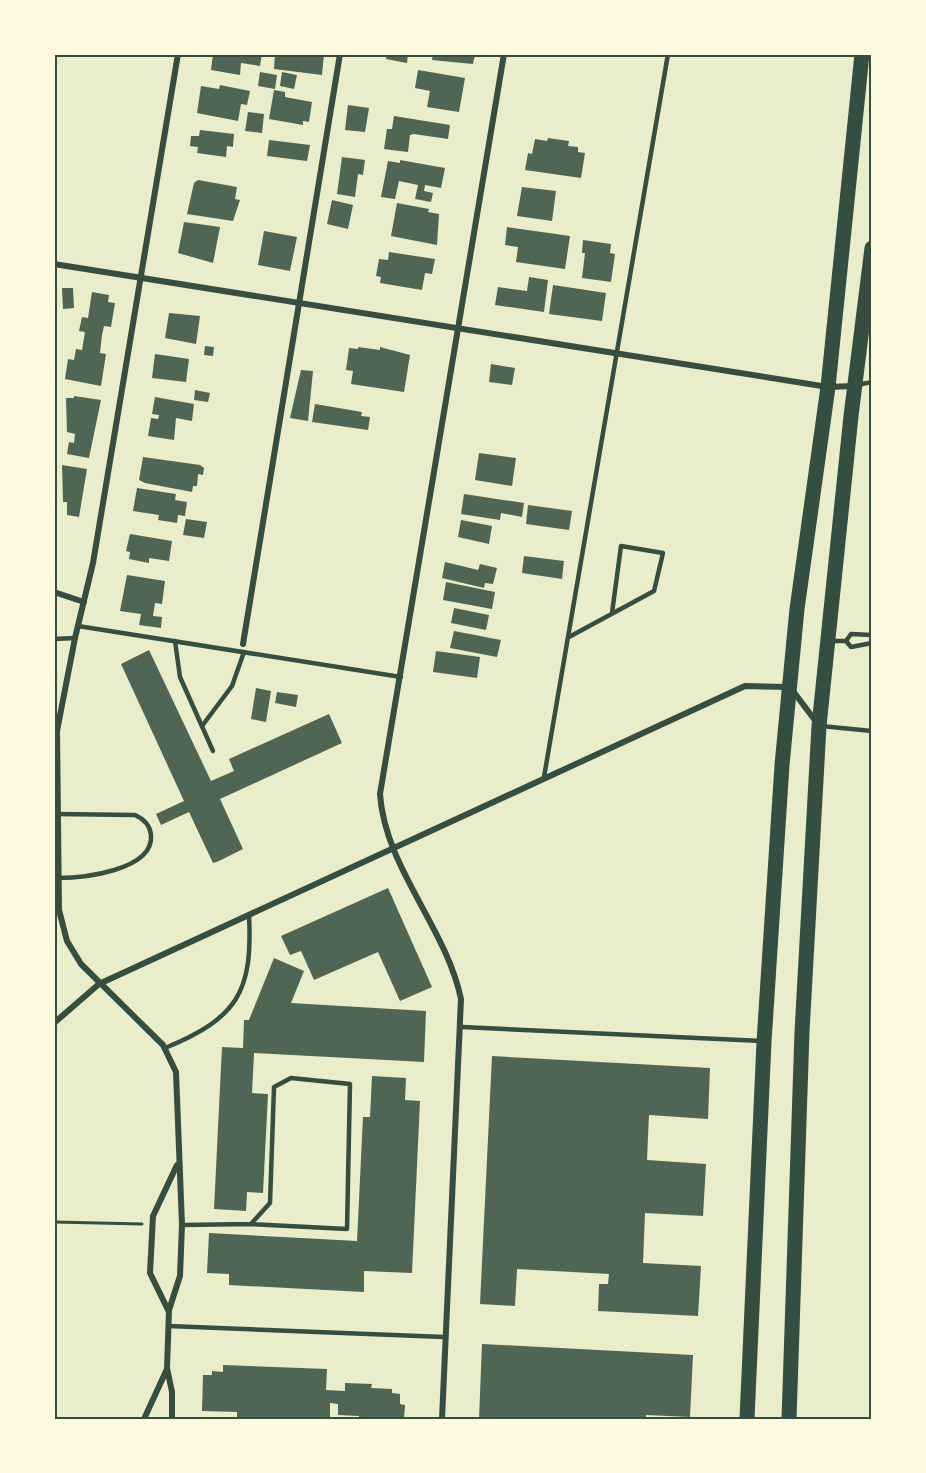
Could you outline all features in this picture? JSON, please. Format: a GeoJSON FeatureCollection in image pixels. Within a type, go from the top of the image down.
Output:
{"type":"FeatureCollection","features":[{"type":"Feature","properties":{"kind":"main road"},"geometry":{"type":"LineString","coordinates":[[747,1419],[764,1042],[782,765],[797,609],[828,387],[862,54]]}},
{"type":"Feature","properties":{"kind":"main road"},"geometry":{"type":"LineString","coordinates":[[789,1419],[802,1032],[819,726],[872,248]]}},
{"type":"Feature","properties":{"kind":"street"},"geometry":{"type":"LineString","coordinates":[[172,1419],[172,1392],[167,1368],[169,1310],[180,1276],[182,1225],[176,1072],[165,1048],[151,1031],[99,984],[67,941],[60,910],[57,878],[55,777],[57,731],[75,638],[93,563],[178,54]]}},
{"type":"Feature","properties":{"kind":"street"},"geometry":{"type":"LineString","coordinates":[[243,644],[340,54]]}},
{"type":"Feature","properties":{"kind":"street"},"geometry":{"type":"LineString","coordinates":[[442,1419],[444,1337],[462,1026],[461,999],[452,967],[393,847],[380,794],[504,54]]}},
{"type":"Feature","properties":{"kind":"street"},"geometry":{"type":"LineString","coordinates":[[54,264],[828,387],[855,386]]}},
{"type":"Feature","properties":{"kind":"street"},"geometry":{"type":"LineString","coordinates":[[54,592],[84,602]]}},
{"type":"Feature","properties":{"kind":"street"},"geometry":{"type":"LineString","coordinates":[[54,1023],[99,984],[744,686],[790,687],[819,726]]}},
{"type":"Feature","properties":{"kind":"street"},"geometry":{"type":"LineString","coordinates":[[169,1310],[150,1273],[153,1216],[178,1161]]}},
{"type":"Feature","properties":{"kind":"street"},"geometry":{"type":"LineString","coordinates":[[144,1419],[167,1368]]}},
{"type":"Feature","properties":{"kind":"lane"},"geometry":{"type":"LineString","coordinates":[[544,777],[668,54]]}},
{"type":"Feature","properties":{"kind":"lane"},"geometry":{"type":"LineString","coordinates":[[855,386],[872,382]]}},
{"type":"Feature","properties":{"kind":"lane"},"geometry":{"type":"LineString","coordinates":[[569,637],[612,614],[654,591],[663,553],[621,546],[612,614]]}},
{"type":"Feature","properties":{"kind":"lane"},"geometry":{"type":"LineString","coordinates":[[78,626],[401,677]]}},
{"type":"Feature","properties":{"kind":"lane"},"geometry":{"type":"LineString","coordinates":[[828,641],[846,641],[852,634],[872,635]]}},
{"type":"Feature","properties":{"kind":"lane"},"geometry":{"type":"LineString","coordinates":[[54,639],[75,638]]}},
{"type":"Feature","properties":{"kind":"lane"},"geometry":{"type":"LineString","coordinates":[[175,641],[180,677],[213,751]]}},
{"type":"Feature","properties":{"kind":"lane"},"geometry":{"type":"LineString","coordinates":[[846,641],[851,647],[872,643]]}},
{"type":"Feature","properties":{"kind":"lane"},"geometry":{"type":"LineString","coordinates":[[202,726],[232,686],[243,652],[243,644]]}},
{"type":"Feature","properties":{"kind":"lane"},"geometry":{"type":"LineString","coordinates":[[819,726],[872,731]]}},
{"type":"Feature","properties":{"kind":"lane"},"geometry":{"type":"LineString","coordinates":[[56,814],[135,815],[144,820],[152,838],[149,848],[141,856],[109,872],[81,878],[57,878]]}},
{"type":"Feature","properties":{"kind":"lane"},"geometry":{"type":"LineString","coordinates":[[165,1048],[212,1024],[232,1007],[245,980],[250,944],[249,915]]}},
{"type":"Feature","properties":{"kind":"lane"},"geometry":{"type":"LineString","coordinates":[[462,1026],[764,1042]]}},
{"type":"Feature","properties":{"kind":"lane"},"geometry":{"type":"LineString","coordinates":[[182,1225],[251,1224],[347,1229],[350,1084],[291,1078],[274,1087],[270,1203],[251,1224]]}},
{"type":"Feature","properties":{"kind":"lane"},"geometry":{"type":"LineString","coordinates":[[169,1326],[444,1337]]}},
{"type":"Feature","properties":{"kind":"path"},"geometry":{"type":"LineString","coordinates":[[54,1222],[143,1224]]}},
{"type":"Feature","properties":{"kind":"building"},"geometry":{"type":"Polygon","coordinates":[[[213,54],[262,54],[260,66],[241,63],[240,75],[211,70],[213,54]]]}},
{"type":"Feature","properties":{"kind":"building"},"geometry":{"type":"Polygon","coordinates":[[[275,54],[324,54],[322,75],[274,69],[275,54]]]}},
{"type":"Feature","properties":{"kind":"building"},"geometry":{"type":"Polygon","coordinates":[[[387,54],[408,54],[407,63],[386,59],[387,54]]]}},
{"type":"Feature","properties":{"kind":"building"},"geometry":{"type":"Polygon","coordinates":[[[433,54],[475,54],[473,64],[432,60],[433,54]]]}},
{"type":"Feature","properties":{"kind":"building"},"geometry":{"type":"Polygon","coordinates":[[[418,70],[465,78],[459,112],[427,107],[430,91],[415,88],[418,70]]]}},
{"type":"Feature","properties":{"kind":"building"},"geometry":{"type":"Polygon","coordinates":[[[260,72],[277,75],[275,89],[258,86],[260,72]]]}},
{"type":"Feature","properties":{"kind":"building"},"geometry":{"type":"Polygon","coordinates":[[[282,72],[297,75],[294,89],[280,86],[282,72]]]}},
{"type":"Feature","properties":{"kind":"building"},"geometry":{"type":"Polygon","coordinates":[[[220,85],[250,91],[247,105],[241,104],[238,121],[197,113],[201,86],[219,89],[220,85]]]}},
{"type":"Feature","properties":{"kind":"building"},"geometry":{"type":"Polygon","coordinates":[[[274,90],[285,92],[285,97],[312,102],[309,122],[303,121],[303,125],[269,119],[274,90]]]}},
{"type":"Feature","properties":{"kind":"building"},"geometry":{"type":"Polygon","coordinates":[[[348,105],[369,108],[365,132],[345,130],[348,105]]]}},
{"type":"Feature","properties":{"kind":"building"},"geometry":{"type":"Polygon","coordinates":[[[248,112],[264,114],[262,133],[245,131],[248,112]]]}},
{"type":"Feature","properties":{"kind":"building"},"geometry":{"type":"Polygon","coordinates":[[[394,116],[450,125],[448,139],[414,134],[410,135],[408,152],[384,149],[387,129],[392,129],[394,116]]]}},
{"type":"Feature","properties":{"kind":"building"},"geometry":{"type":"Polygon","coordinates":[[[200,130],[234,134],[233,147],[227,146],[226,157],[197,153],[198,147],[190,146],[191,136],[199,136],[200,130]]]}},
{"type":"Feature","properties":{"kind":"building"},"geometry":{"type":"Polygon","coordinates":[[[548,138],[569,141],[568,146],[578,147],[578,152],[585,153],[581,178],[525,170],[528,153],[532,154],[535,139],[547,141],[548,138]]]}},
{"type":"Feature","properties":{"kind":"building"},"geometry":{"type":"Polygon","coordinates":[[[269,140],[310,145],[307,161],[267,156],[269,140]]]}},
{"type":"Feature","properties":{"kind":"building"},"geometry":{"type":"Polygon","coordinates":[[[342,157],[365,160],[363,175],[358,174],[355,197],[337,194],[342,157]]]}},
{"type":"Feature","properties":{"kind":"building"},"geometry":{"type":"Polygon","coordinates":[[[400,160],[445,168],[441,188],[425,185],[424,191],[433,193],[431,202],[415,199],[418,185],[399,181],[395,199],[381,197],[388,161],[400,163],[400,160]]]}},
{"type":"Feature","properties":{"kind":"building"},"geometry":{"type":"Polygon","coordinates":[[[198,180],[237,187],[235,199],[240,200],[233,221],[187,214],[194,183],[198,180]]]}},
{"type":"Feature","properties":{"kind":"building"},"geometry":{"type":"Polygon","coordinates":[[[522,187],[556,191],[552,221],[517,216],[522,187]]]}},
{"type":"Feature","properties":{"kind":"building"},"geometry":{"type":"Polygon","coordinates":[[[332,200],[353,205],[348,229],[327,224],[332,200]]]}},
{"type":"Feature","properties":{"kind":"building"},"geometry":{"type":"Polygon","coordinates":[[[397,203],[429,209],[428,212],[439,214],[437,245],[391,236],[397,203]]]}},
{"type":"Feature","properties":{"kind":"building"},"geometry":{"type":"Polygon","coordinates":[[[184,222],[220,227],[213,263],[178,253],[184,222]]]}},
{"type":"Feature","properties":{"kind":"building"},"geometry":{"type":"Polygon","coordinates":[[[507,227],[570,236],[565,269],[516,262],[518,247],[505,245],[507,227]]]}},
{"type":"Feature","properties":{"kind":"building"},"geometry":{"type":"Polygon","coordinates":[[[264,231],[297,237],[290,271],[258,265],[264,231]]]}},
{"type":"Feature","properties":{"kind":"building"},"geometry":{"type":"Polygon","coordinates":[[[583,240],[611,244],[610,253],[615,254],[611,282],[582,278],[585,253],[582,253],[583,240]]]}},
{"type":"Feature","properties":{"kind":"building"},"geometry":{"type":"Polygon","coordinates":[[[389,252],[435,259],[432,274],[425,273],[422,290],[380,283],[381,277],[376,276],[379,259],[388,260],[389,252]]]}},
{"type":"Feature","properties":{"kind":"building"},"geometry":{"type":"Polygon","coordinates":[[[529,277],[548,280],[544,312],[495,305],[498,287],[527,291],[529,277]]]}},
{"type":"Feature","properties":{"kind":"building"},"geometry":{"type":"Polygon","coordinates":[[[553,285],[606,293],[602,321],[549,314],[553,285]]]}},
{"type":"Feature","properties":{"kind":"building"},"geometry":{"type":"Polygon","coordinates":[[[62,288],[73,288],[74,308],[63,309],[62,288]]]}},
{"type":"Feature","properties":{"kind":"building"},"geometry":{"type":"Polygon","coordinates":[[[92,292],[109,295],[108,302],[115,303],[111,327],[104,326],[102,335],[100,353],[106,354],[101,386],[65,379],[68,359],[74,360],[76,349],[82,350],[85,332],[79,331],[82,317],[88,318],[92,292]]]}},
{"type":"Feature","properties":{"kind":"building"},"geometry":{"type":"Polygon","coordinates":[[[169,313],[200,316],[196,344],[165,338],[169,313]]]}},
{"type":"Feature","properties":{"kind":"building"},"geometry":{"type":"Polygon","coordinates":[[[205,346],[214,347],[213,356],[204,355],[205,346]]]}},
{"type":"Feature","properties":{"kind":"building"},"geometry":{"type":"Polygon","coordinates":[[[358,347],[380,350],[380,347],[410,355],[404,392],[351,384],[353,371],[346,370],[349,348],[358,349],[358,347]]]}},
{"type":"Feature","properties":{"kind":"building"},"geometry":{"type":"Polygon","coordinates":[[[155,354],[189,359],[186,382],[152,378],[155,354]]]}},
{"type":"Feature","properties":{"kind":"building"},"geometry":{"type":"Polygon","coordinates":[[[491,364],[515,368],[512,385],[489,382],[491,364]]]}},
{"type":"Feature","properties":{"kind":"building"},"geometry":{"type":"Polygon","coordinates":[[[301,370],[313,371],[308,421],[290,418],[301,370]]]}},
{"type":"Feature","properties":{"kind":"building"},"geometry":{"type":"Polygon","coordinates":[[[195,390],[210,393],[208,402],[194,400],[195,390]]]}},
{"type":"Feature","properties":{"kind":"building"},"geometry":{"type":"Polygon","coordinates":[[[74,396],[101,400],[89,458],[67,454],[69,442],[74,443],[75,434],[67,432],[66,398],[74,398],[74,396]]]}},
{"type":"Feature","properties":{"kind":"building"},"geometry":{"type":"Polygon","coordinates":[[[155,397],[194,404],[192,421],[176,418],[174,440],[148,436],[151,418],[158,419],[159,415],[152,414],[155,397]]]}},
{"type":"Feature","properties":{"kind":"building"},"geometry":{"type":"Polygon","coordinates":[[[315,404],[362,412],[361,416],[370,417],[368,430],[312,422],[315,404]]]}},
{"type":"Feature","properties":{"kind":"building"},"geometry":{"type":"Polygon","coordinates":[[[479,453],[516,458],[512,486],[475,480],[479,453]]]}},
{"type":"Feature","properties":{"kind":"building"},"geometry":{"type":"Polygon","coordinates":[[[143,457],[200,465],[204,468],[203,475],[198,474],[197,486],[193,486],[192,492],[145,483],[139,480],[143,457]]]}},
{"type":"Feature","properties":{"kind":"building"},"geometry":{"type":"Polygon","coordinates":[[[62,465],[87,469],[79,517],[67,515],[67,502],[63,502],[62,465]]]}},
{"type":"Feature","properties":{"kind":"building"},"geometry":{"type":"Polygon","coordinates":[[[137,488],[176,494],[175,500],[187,502],[185,516],[178,515],[177,523],[158,520],[159,515],[133,511],[137,488]]]}},
{"type":"Feature","properties":{"kind":"building"},"geometry":{"type":"Polygon","coordinates":[[[464,494],[524,503],[522,517],[501,513],[500,520],[461,514],[464,494]]]}},
{"type":"Feature","properties":{"kind":"building"},"geometry":{"type":"Polygon","coordinates":[[[528,505],[572,511],[569,530],[526,524],[528,505]]]}},
{"type":"Feature","properties":{"kind":"building"},"geometry":{"type":"Polygon","coordinates":[[[186,519],[207,522],[204,538],[183,535],[186,519]]]}},
{"type":"Feature","properties":{"kind":"building"},"geometry":{"type":"Polygon","coordinates":[[[461,520],[492,526],[489,544],[458,537],[461,520]]]}},
{"type":"Feature","properties":{"kind":"building"},"geometry":{"type":"Polygon","coordinates":[[[130,534],[172,541],[169,561],[149,558],[149,563],[129,559],[130,552],[126,551],[130,534]]]}},
{"type":"Feature","properties":{"kind":"building"},"geometry":{"type":"Polygon","coordinates":[[[524,556],[564,561],[562,579],[522,573],[524,556]]]}},
{"type":"Feature","properties":{"kind":"building"},"geometry":{"type":"Polygon","coordinates":[[[445,562],[478,570],[480,564],[497,568],[493,584],[485,583],[484,588],[442,578],[445,562]]]}},
{"type":"Feature","properties":{"kind":"building"},"geometry":{"type":"Polygon","coordinates":[[[127,575],[165,581],[162,604],[155,603],[153,616],[162,617],[161,628],[139,625],[141,614],[120,611],[127,575]]]}},
{"type":"Feature","properties":{"kind":"building"},"geometry":{"type":"Polygon","coordinates":[[[446,582],[495,592],[492,609],[443,600],[446,582]]]}},
{"type":"Feature","properties":{"kind":"building"},"geometry":{"type":"Polygon","coordinates":[[[454,608],[489,615],[486,630],[451,623],[454,608]]]}},
{"type":"Feature","properties":{"kind":"building"},"geometry":{"type":"Polygon","coordinates":[[[454,631],[501,640],[497,657],[450,648],[454,631]]]}},
{"type":"Feature","properties":{"kind":"building"},"geometry":{"type":"Polygon","coordinates":[[[149,650],[211,781],[234,771],[229,759],[329,714],[342,743],[220,799],[243,849],[213,863],[189,812],[161,825],[156,814],[184,801],[121,664],[149,650]]]}},
{"type":"Feature","properties":{"kind":"building"},"geometry":{"type":"Polygon","coordinates":[[[436,651],[480,657],[477,678],[433,672],[436,651]]]}},
{"type":"Feature","properties":{"kind":"building"},"geometry":{"type":"Polygon","coordinates":[[[256,688],[271,691],[266,722],[251,719],[256,688]]]}},
{"type":"Feature","properties":{"kind":"building"},"geometry":{"type":"Polygon","coordinates":[[[277,692],[298,695],[296,707],[275,703],[277,692]]]}},
{"type":"Feature","properties":{"kind":"building"},"geometry":{"type":"Polygon","coordinates":[[[388,888],[432,987],[400,1001],[378,952],[314,980],[301,951],[290,955],[281,936],[388,888]]]}},
{"type":"Feature","properties":{"kind":"building"},"geometry":{"type":"Polygon","coordinates":[[[274,958],[304,971],[291,1003],[426,1011],[424,1062],[254,1053],[252,1093],[268,1094],[263,1193],[247,1192],[246,1211],[214,1209],[222,1047],[243,1048],[244,1020],[249,1020],[274,958]]]}},
{"type":"Feature","properties":{"kind":"building"},"geometry":{"type":"Polygon","coordinates":[[[492,1056],[710,1068],[708,1119],[649,1115],[647,1160],[706,1164],[703,1216],[645,1213],[643,1263],[701,1266],[698,1316],[598,1311],[599,1284],[608,1284],[609,1274],[517,1269],[515,1306],[480,1304],[492,1056]]]}},
{"type":"Feature","properties":{"kind":"building"},"geometry":{"type":"Polygon","coordinates":[[[372,1076],[406,1078],[405,1100],[420,1101],[412,1273],[364,1271],[364,1292],[229,1285],[229,1274],[207,1273],[209,1233],[357,1241],[363,1117],[370,1117],[372,1076]]]}},
{"type":"Feature","properties":{"kind":"building"},"geometry":{"type":"Polygon","coordinates":[[[482,1344],[693,1355],[690,1417],[646,1415],[646,1419],[479,1419],[482,1344]]]}},
{"type":"Feature","properties":{"kind":"building"},"geometry":{"type":"Polygon","coordinates":[[[223,1365],[327,1369],[326,1390],[345,1391],[345,1383],[372,1384],[371,1388],[392,1389],[392,1393],[400,1394],[400,1404],[405,1405],[404,1419],[359,1419],[359,1416],[338,1415],[338,1404],[330,1403],[330,1419],[237,1418],[237,1412],[202,1411],[203,1375],[212,1375],[212,1371],[223,1372],[223,1365]]]}}]}
